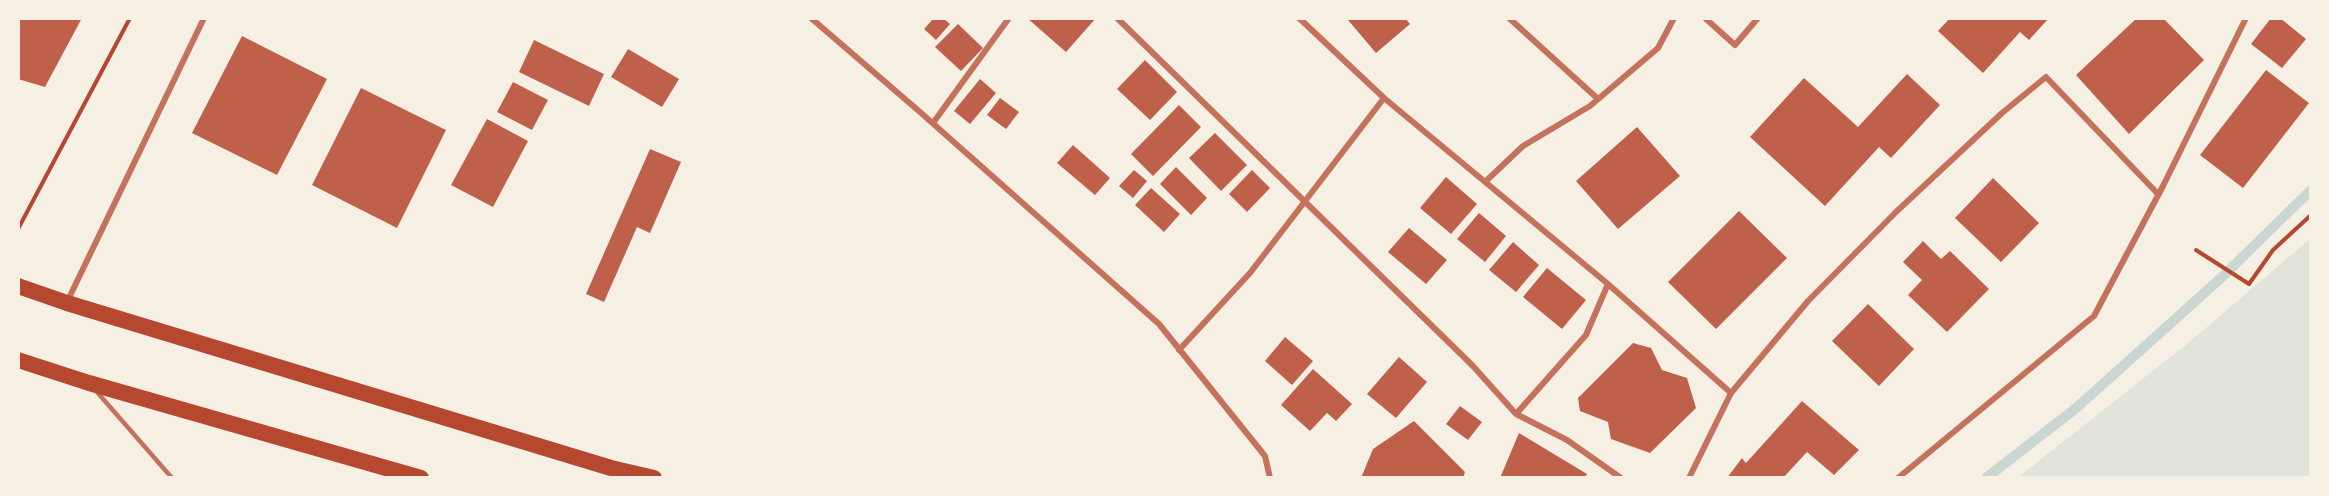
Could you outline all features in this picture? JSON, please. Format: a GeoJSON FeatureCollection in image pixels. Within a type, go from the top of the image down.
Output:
{"type":"FeatureCollection","features":[{"type":"Feature","properties":{"kind":"highway"},"geometry":{"type":"LineString","coordinates":[[18,286],[67,303],[611,468],[654,478]]}},
{"type":"Feature","properties":{"kind":"highway"},"geometry":{"type":"LineString","coordinates":[[18,360],[89,383],[421,478]]}},
{"type":"Feature","properties":{"kind":"street"},"geometry":{"type":"LineString","coordinates":[[67,303],[204,18]]}},
{"type":"Feature","properties":{"kind":"street"},"geometry":{"type":"LineString","coordinates":[[811,18],[1159,324],[1265,456],[1270,478]]}},
{"type":"Feature","properties":{"kind":"street"},"geometry":{"type":"LineString","coordinates":[[933,123],[1009,18]]}},
{"type":"Feature","properties":{"kind":"street"},"geometry":{"type":"LineString","coordinates":[[1117,18],[1472,365],[1516,414],[1567,440],[1621,478]]}},
{"type":"Feature","properties":{"kind":"street"},"geometry":{"type":"LineString","coordinates":[[1299,18],[1384,98],[1608,285],[1731,393]]}},
{"type":"Feature","properties":{"kind":"street"},"geometry":{"type":"LineString","coordinates":[[1509,18],[1598,99]]}},
{"type":"Feature","properties":{"kind":"street"},"geometry":{"type":"LineString","coordinates":[[1485,182],[1523,146],[1598,99],[1658,48],[1674,18]]}},
{"type":"Feature","properties":{"kind":"street"},"geometry":{"type":"LineString","coordinates":[[1705,18],[1735,45],[1758,18]]}},
{"type":"Feature","properties":{"kind":"street"},"geometry":{"type":"LineString","coordinates":[[1898,478],[2094,316],[2158,195],[2246,18]]}},
{"type":"Feature","properties":{"kind":"street"},"geometry":{"type":"LineString","coordinates":[[1689,478],[1731,393],[1808,301],[1896,212],[2002,113],[2046,77],[2158,195]]}},
{"type":"Feature","properties":{"kind":"street"},"geometry":{"type":"LineString","coordinates":[[1179,350],[1250,273],[1384,98]]}},
{"type":"Feature","properties":{"kind":"street"},"geometry":{"type":"LineString","coordinates":[[1516,414],[1586,335],[1608,285]]}},
{"type":"Feature","properties":{"kind":"lane"},"geometry":{"type":"LineString","coordinates":[[89,383],[172,478]]}},
{"type":"Feature","properties":{"kind":"path"},"geometry":{"type":"LineString","coordinates":[[18,229],[130,18]]}},
{"type":"Feature","properties":{"kind":"path"},"geometry":{"type":"LineString","coordinates":[[2196,250],[2249,284],[2273,250],[2311,215]]}},
{"type":"Feature","properties":{"kind":"shaded area"},"geometry":{"type":"Polygon","coordinates":[[[2311,238],[2311,478],[2017,478],[2187,344],[2311,238]]]}},
{"type":"Feature","properties":{"kind":"building"},"geometry":{"type":"Polygon","coordinates":[[[18,18],[82,18],[45,87],[18,79],[18,18]]]}},
{"type":"Feature","properties":{"kind":"building"},"geometry":{"type":"Polygon","coordinates":[[[934,18],[943,18],[950,24],[936,40],[924,29],[934,18]]]}},
{"type":"Feature","properties":{"kind":"building"},"geometry":{"type":"Polygon","coordinates":[[[1027,18],[1096,18],[1066,52],[1027,18]]]}},
{"type":"Feature","properties":{"kind":"building"},"geometry":{"type":"Polygon","coordinates":[[[1351,18],[1405,18],[1410,24],[1376,53],[1348,20],[1351,18]]]}},
{"type":"Feature","properties":{"kind":"building"},"geometry":{"type":"Polygon","coordinates":[[[1950,18],[2049,18],[2029,40],[2020,32],[1983,73],[1938,31],[1950,18]]]}},
{"type":"Feature","properties":{"kind":"building"},"geometry":{"type":"Polygon","coordinates":[[[2137,18],[2163,18],[2204,60],[2129,134],[2076,75],[2137,18]]]}},
{"type":"Feature","properties":{"kind":"building"},"geometry":{"type":"Polygon","coordinates":[[[2271,18],[2280,18],[2306,39],[2282,68],[2251,44],[2271,18]]]}},
{"type":"Feature","properties":{"kind":"building"},"geometry":{"type":"Polygon","coordinates":[[[958,24],[983,48],[961,71],[935,47],[958,24]]]}},
{"type":"Feature","properties":{"kind":"building"},"geometry":{"type":"Polygon","coordinates":[[[242,36],[327,79],[277,175],[192,133],[242,36]]]}},
{"type":"Feature","properties":{"kind":"building"},"geometry":{"type":"Polygon","coordinates":[[[534,40],[604,74],[589,106],[519,72],[534,40]]]}},
{"type":"Feature","properties":{"kind":"building"},"geometry":{"type":"Polygon","coordinates":[[[628,49],[679,79],[662,107],[611,77],[628,49]]]}},
{"type":"Feature","properties":{"kind":"building"},"geometry":{"type":"Polygon","coordinates":[[[1145,60],[1177,92],[1150,120],[1117,89],[1145,60]]]}},
{"type":"Feature","properties":{"kind":"building"},"geometry":{"type":"Polygon","coordinates":[[[2266,70],[2309,103],[2243,188],[2200,155],[2266,70]]]}},
{"type":"Feature","properties":{"kind":"building"},"geometry":{"type":"Polygon","coordinates":[[[1907,74],[1940,105],[1891,158],[1879,147],[1825,206],[1750,137],[1804,78],[1858,127],[1907,74]]]}},
{"type":"Feature","properties":{"kind":"building"},"geometry":{"type":"Polygon","coordinates":[[[980,79],[996,93],[970,124],[954,111],[980,79]]]}},
{"type":"Feature","properties":{"kind":"building"},"geometry":{"type":"Polygon","coordinates":[[[513,82],[548,100],[532,130],[497,112],[513,82]]]}},
{"type":"Feature","properties":{"kind":"building"},"geometry":{"type":"Polygon","coordinates":[[[361,88],[446,130],[397,228],[312,185],[361,88]]]}},
{"type":"Feature","properties":{"kind":"building"},"geometry":{"type":"Polygon","coordinates":[[[1000,98],[1019,112],[1006,129],[987,115],[1000,98]]]}},
{"type":"Feature","properties":{"kind":"building"},"geometry":{"type":"Polygon","coordinates":[[[1179,105],[1201,127],[1153,176],[1131,154],[1179,105]]]}},
{"type":"Feature","properties":{"kind":"building"},"geometry":{"type":"Polygon","coordinates":[[[487,119],[528,141],[493,207],[451,185],[487,119]]]}},
{"type":"Feature","properties":{"kind":"building"},"geometry":{"type":"Polygon","coordinates":[[[1637,127],[1680,176],[1618,229],[1576,181],[1637,127]]]}},
{"type":"Feature","properties":{"kind":"building"},"geometry":{"type":"Polygon","coordinates":[[[1215,133],[1247,165],[1221,191],[1189,158],[1215,133]]]}},
{"type":"Feature","properties":{"kind":"building"},"geometry":{"type":"Polygon","coordinates":[[[1073,145],[1110,178],[1095,195],[1057,163],[1073,145]]]}},
{"type":"Feature","properties":{"kind":"building"},"geometry":{"type":"Polygon","coordinates":[[[650,149],[681,162],[650,233],[637,227],[604,302],[586,294],[650,149]]]}},
{"type":"Feature","properties":{"kind":"building"},"geometry":{"type":"Polygon","coordinates":[[[1176,167],[1207,198],[1191,215],[1160,184],[1176,167]]]}},
{"type":"Feature","properties":{"kind":"building"},"geometry":{"type":"Polygon","coordinates":[[[1134,170],[1147,181],[1133,198],[1119,186],[1134,170]]]}},
{"type":"Feature","properties":{"kind":"building"},"geometry":{"type":"Polygon","coordinates":[[[1252,170],[1270,188],[1247,212],[1229,194],[1252,170]]]}},
{"type":"Feature","properties":{"kind":"building"},"geometry":{"type":"Polygon","coordinates":[[[1446,177],[1477,204],[1451,234],[1420,208],[1446,177]]]}},
{"type":"Feature","properties":{"kind":"building"},"geometry":{"type":"Polygon","coordinates":[[[1993,178],[2039,223],[2001,262],[1955,218],[1993,178]]]}},
{"type":"Feature","properties":{"kind":"building"},"geometry":{"type":"Polygon","coordinates":[[[1151,188],[1180,214],[1164,232],[1135,205],[1151,188]]]}},
{"type":"Feature","properties":{"kind":"building"},"geometry":{"type":"Polygon","coordinates":[[[1739,211],[1787,258],[1716,329],[1668,282],[1739,211]]]}},
{"type":"Feature","properties":{"kind":"building"},"geometry":{"type":"Polygon","coordinates":[[[1479,213],[1506,236],[1485,262],[1457,239],[1479,213]]]}},
{"type":"Feature","properties":{"kind":"building"},"geometry":{"type":"Polygon","coordinates":[[[1409,228],[1447,260],[1426,284],[1388,252],[1409,228]]]}},
{"type":"Feature","properties":{"kind":"building"},"geometry":{"type":"Polygon","coordinates":[[[1923,241],[1941,259],[1950,251],[1989,289],[1947,332],[1908,295],[1922,280],[1903,262],[1923,241]]]}},
{"type":"Feature","properties":{"kind":"building"},"geometry":{"type":"Polygon","coordinates":[[[1513,242],[1539,265],[1516,292],[1489,270],[1513,242]]]}},
{"type":"Feature","properties":{"kind":"building"},"geometry":{"type":"Polygon","coordinates":[[[1547,268],[1586,300],[1562,329],[1523,297],[1547,268]]]}},
{"type":"Feature","properties":{"kind":"building"},"geometry":{"type":"Polygon","coordinates":[[[1868,304],[1914,349],[1879,386],[1832,341],[1868,304]]]}},
{"type":"Feature","properties":{"kind":"building"},"geometry":{"type":"Polygon","coordinates":[[[1285,337],[1313,361],[1292,385],[1265,361],[1285,337]]]}},
{"type":"Feature","properties":{"kind":"building"},"geometry":{"type":"Polygon","coordinates":[[[1633,343],[1651,348],[1662,370],[1687,378],[1696,408],[1650,453],[1611,439],[1608,422],[1580,411],[1578,398],[1633,343]]]}},
{"type":"Feature","properties":{"kind":"building"},"geometry":{"type":"Polygon","coordinates":[[[1399,357],[1427,382],[1396,418],[1367,394],[1399,357]]]}},
{"type":"Feature","properties":{"kind":"building"},"geometry":{"type":"Polygon","coordinates":[[[1313,369],[1352,404],[1336,421],[1327,413],[1310,431],[1281,405],[1313,369]]]}},
{"type":"Feature","properties":{"kind":"building"},"geometry":{"type":"Polygon","coordinates":[[[1802,401],[1859,450],[1834,475],[1807,452],[1783,478],[1727,478],[1742,458],[1746,463],[1802,401]]]}},
{"type":"Feature","properties":{"kind":"building"},"geometry":{"type":"Polygon","coordinates":[[[1460,406],[1482,422],[1468,440],[1446,424],[1460,406]]]}},
{"type":"Feature","properties":{"kind":"building"},"geometry":{"type":"Polygon","coordinates":[[[1414,421],[1465,472],[1463,478],[1361,478],[1373,449],[1414,421]]]}},
{"type":"Feature","properties":{"kind":"building"},"geometry":{"type":"Polygon","coordinates":[[[1519,433],[1587,474],[1585,478],[1500,478],[1519,433]]]}},
{"type":"Feature","properties":{"kind":"waterway"},"geometry":{"type":"LineString","coordinates":[[1986,478],[2075,409],[2221,278],[2311,190]]}}]}
